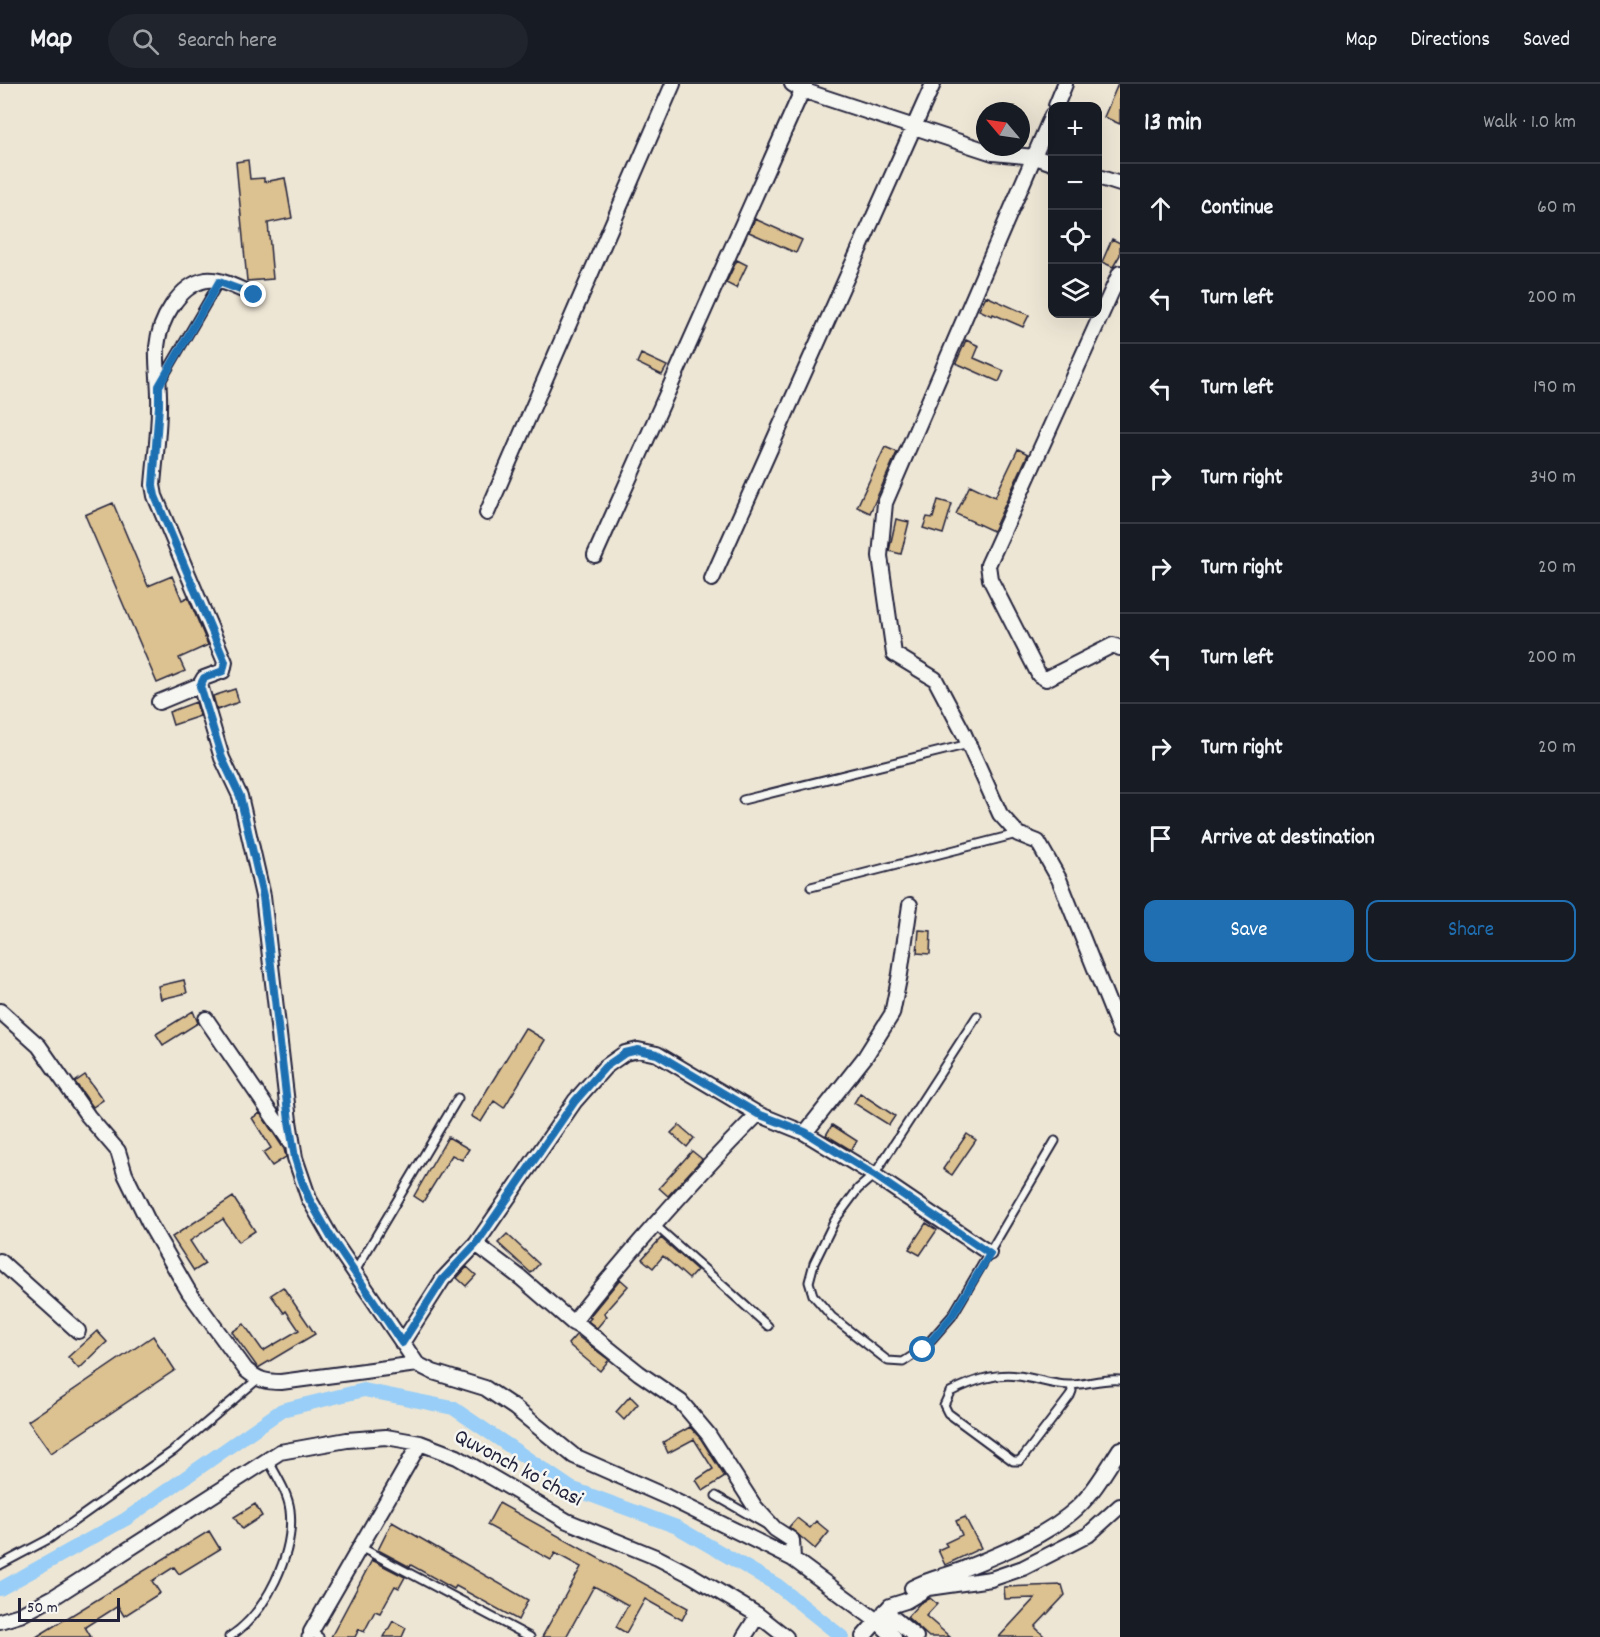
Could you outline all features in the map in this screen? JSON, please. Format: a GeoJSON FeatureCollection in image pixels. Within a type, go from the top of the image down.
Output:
{"type":"FeatureCollection","features":[{"type":"Feature","properties":{"kind":"street"},"geometry":{"type":"LineString","coordinates":[[487,513],[673,84]]}},
{"type":"Feature","properties":{"kind":"street"},"geometry":{"type":"LineString","coordinates":[[712,579],[933,84]]}},
{"type":"Feature","properties":{"kind":"street"},"geometry":{"type":"LineString","coordinates":[[1058,102],[1065,84]]}},
{"type":"Feature","properties":{"kind":"street"},"geometry":{"type":"LineString","coordinates":[[595,555],[800,86],[993,153],[1048,162]]}},
{"type":"Feature","properties":{"kind":"street"},"geometry":{"type":"LineString","coordinates":[[1048,127],[885,503],[880,556],[894,654],[935,679],[969,744],[1000,814],[1018,834],[1038,842],[1059,879],[1120,1031]]}},
{"type":"Feature","properties":{"kind":"street"},"geometry":{"type":"LineString","coordinates":[[1102,178],[1120,184]]}},
{"type":"Feature","properties":{"kind":"street"},"geometry":{"type":"LineString","coordinates":[[1120,273],[988,565],[990,579],[1039,675],[1046,679],[1101,650],[1113,645],[1120,648]]}},
{"type":"Feature","properties":{"kind":"street"},"geometry":{"type":"LineString","coordinates":[[159,702],[200,686],[204,678],[223,671],[225,662],[155,496],[153,485],[159,406],[157,345],[164,323],[175,301],[191,285],[207,280],[254,295]]}},
{"type":"Feature","properties":{"kind":"street"},"geometry":{"type":"LineString","coordinates":[[200,686],[222,758],[240,796],[263,896],[294,1147],[309,1199],[354,1273],[417,1364],[433,1372],[485,1388],[574,1456],[667,1497],[793,1559],[884,1613],[916,1637]]}},
{"type":"Feature","properties":{"kind":"street"},"geometry":{"type":"LineString","coordinates":[[805,1132],[866,1057],[892,1014],[910,905]]}},
{"type":"Feature","properties":{"kind":"street"},"geometry":{"type":"LineString","coordinates":[[0,1011],[39,1046],[88,1116],[118,1151],[125,1174],[149,1223],[189,1292],[246,1370],[266,1382],[281,1382],[417,1364]]}},
{"type":"Feature","properties":{"kind":"street"},"geometry":{"type":"LineString","coordinates":[[206,1019],[294,1147]]}},
{"type":"Feature","properties":{"kind":"street"},"geometry":{"type":"LineString","coordinates":[[402,1343],[443,1279],[476,1244],[575,1101],[605,1067],[625,1053],[638,1050],[657,1054],[758,1114],[805,1132],[874,1175],[990,1254]]}},
{"type":"Feature","properties":{"kind":"street"},"geometry":{"type":"LineString","coordinates":[[573,1323],[715,1157],[758,1114]]}},
{"type":"Feature","properties":{"kind":"street"},"geometry":{"type":"LineString","coordinates":[[476,1244],[522,1278],[573,1323],[583,1328],[639,1373],[681,1402],[704,1428],[755,1507],[775,1529],[792,1540],[793,1559]]}},
{"type":"Feature","properties":{"kind":"street"},"geometry":{"type":"LineString","coordinates":[[0,1261],[78,1330]]}},
{"type":"Feature","properties":{"kind":"street","name":"Quvonch koʻchasi"},"geometry":{"type":"LineString","coordinates":[[0,1621],[20,1615],[54,1597],[280,1452],[347,1440],[386,1437],[420,1443],[457,1457],[567,1521],[675,1567],[729,1596],[786,1637]]}},
{"type":"Feature","properties":{"kind":"street"},"geometry":{"type":"LineString","coordinates":[[312,1635],[420,1443]]}},
{"type":"Feature","properties":{"kind":"street"},"geometry":{"type":"LineString","coordinates":[[863,1637],[902,1594],[929,1579],[965,1569],[1049,1528],[1077,1508],[1120,1449]]}},
{"type":"Feature","properties":{"kind":"street"},"geometry":{"type":"LineString","coordinates":[[884,1613],[928,1588],[991,1579],[1023,1568],[1088,1534],[1120,1506]]}},
{"type":"Feature","properties":{"kind":"street"},"geometry":{"type":"LineString","coordinates":[[884,1613],[894,1637]]}},
{"type":"Feature","properties":{"kind":"street"},"geometry":{"type":"LineString","coordinates":[[744,1637],[758,1615]]}},
{"type":"Feature","properties":{"kind":"lane"},"geometry":{"type":"LineString","coordinates":[[159,386],[219,282]]}},
{"type":"Feature","properties":{"kind":"lane"},"geometry":{"type":"LineString","coordinates":[[743,800],[969,744]]}},
{"type":"Feature","properties":{"kind":"lane"},"geometry":{"type":"LineString","coordinates":[[811,887],[1018,834]]}},
{"type":"Feature","properties":{"kind":"lane"},"geometry":{"type":"LineString","coordinates":[[977,1016],[874,1175],[858,1190],[835,1220],[814,1263],[809,1282],[813,1295],[832,1317],[888,1361],[903,1362],[923,1350],[952,1316],[1055,1141]]}},
{"type":"Feature","properties":{"kind":"lane"},"geometry":{"type":"LineString","coordinates":[[354,1273],[458,1098]]}},
{"type":"Feature","properties":{"kind":"lane"},"geometry":{"type":"LineString","coordinates":[[655,1225],[768,1326]]}},
{"type":"Feature","properties":{"kind":"lane"},"geometry":{"type":"LineString","coordinates":[[1071,1385],[1070,1396],[1019,1461],[1013,1461],[948,1413],[944,1405],[950,1392],[977,1380],[997,1375],[1071,1385],[1100,1380],[1120,1380]]}},
{"type":"Feature","properties":{"kind":"lane"},"geometry":{"type":"LineString","coordinates":[[0,1565],[49,1539],[173,1451],[258,1379]]}},
{"type":"Feature","properties":{"kind":"lane"},"geometry":{"type":"LineString","coordinates":[[229,1637],[243,1629],[263,1605],[279,1574],[290,1531],[290,1508],[268,1460]]}},
{"type":"Feature","properties":{"kind":"lane"},"geometry":{"type":"LineString","coordinates":[[716,1496],[775,1529]]}},
{"type":"Feature","properties":{"kind":"lane"},"geometry":{"type":"LineString","coordinates":[[360,1547],[530,1637]]}},
{"type":"Feature","properties":{"kind":"building"},"geometry":{"type":"Polygon","coordinates":[[[1120,84],[1120,124],[1104,117],[1120,84]]]}},
{"type":"Feature","properties":{"kind":"building"},"geometry":{"type":"Polygon","coordinates":[[[248,160],[250,179],[264,178],[264,182],[285,178],[292,218],[268,223],[273,279],[247,281],[236,162],[248,160]]]}},
{"type":"Feature","properties":{"kind":"building"},"geometry":{"type":"Polygon","coordinates":[[[755,219],[802,240],[796,253],[749,232],[755,219]]]}},
{"type":"Feature","properties":{"kind":"building"},"geometry":{"type":"Polygon","coordinates":[[[1112,239],[1120,243],[1120,255],[1113,267],[1102,262],[1112,239]]]}},
{"type":"Feature","properties":{"kind":"building"},"geometry":{"type":"Polygon","coordinates":[[[737,260],[747,265],[736,288],[726,283],[737,260]]]}},
{"type":"Feature","properties":{"kind":"building"},"geometry":{"type":"Polygon","coordinates":[[[986,296],[1029,315],[1023,327],[979,310],[986,296]]]}},
{"type":"Feature","properties":{"kind":"building"},"geometry":{"type":"Polygon","coordinates":[[[966,340],[979,346],[974,358],[1004,371],[999,382],[956,363],[966,340]]]}},
{"type":"Feature","properties":{"kind":"building"},"geometry":{"type":"Polygon","coordinates":[[[641,354],[667,366],[662,375],[637,363],[641,354]]]}},
{"type":"Feature","properties":{"kind":"building"},"geometry":{"type":"Polygon","coordinates":[[[885,447],[897,452],[870,513],[857,507],[885,447]]]}},
{"type":"Feature","properties":{"kind":"building"},"geometry":{"type":"Polygon","coordinates":[[[1018,449],[1028,454],[993,531],[956,514],[970,485],[995,497],[1018,449]]]}},
{"type":"Feature","properties":{"kind":"building"},"geometry":{"type":"Polygon","coordinates":[[[938,500],[952,504],[943,534],[923,528],[927,517],[933,518],[938,500]]]}},
{"type":"Feature","properties":{"kind":"building"},"geometry":{"type":"Polygon","coordinates":[[[113,503],[148,586],[172,576],[182,600],[188,597],[208,645],[179,658],[185,671],[157,683],[85,515],[113,503]]]}},
{"type":"Feature","properties":{"kind":"building"},"geometry":{"type":"Polygon","coordinates":[[[896,519],[909,522],[901,554],[889,551],[896,519]]]}},
{"type":"Feature","properties":{"kind":"building"},"geometry":{"type":"Polygon","coordinates":[[[235,689],[239,702],[217,710],[213,696],[235,689]]]}},
{"type":"Feature","properties":{"kind":"building"},"geometry":{"type":"Polygon","coordinates":[[[196,702],[200,716],[173,725],[169,712],[196,702]]]}},
{"type":"Feature","properties":{"kind":"building"},"geometry":{"type":"Polygon","coordinates":[[[919,930],[931,931],[930,954],[917,953],[919,930]]]}},
{"type":"Feature","properties":{"kind":"building"},"geometry":{"type":"Polygon","coordinates":[[[184,980],[187,993],[161,999],[158,986],[184,980]]]}},
{"type":"Feature","properties":{"kind":"building"},"geometry":{"type":"Polygon","coordinates":[[[193,1011],[198,1023],[163,1045],[156,1034],[193,1011]]]}},
{"type":"Feature","properties":{"kind":"building"},"geometry":{"type":"Polygon","coordinates":[[[525,1028],[545,1040],[504,1108],[494,1101],[481,1122],[471,1116],[525,1028]]]}},
{"type":"Feature","properties":{"kind":"building"},"geometry":{"type":"Polygon","coordinates":[[[85,1075],[103,1100],[93,1107],[75,1082],[85,1075]]]}},
{"type":"Feature","properties":{"kind":"building"},"geometry":{"type":"Polygon","coordinates":[[[860,1093],[895,1116],[889,1125],[854,1103],[860,1093]]]}},
{"type":"Feature","properties":{"kind":"building"},"geometry":{"type":"Polygon","coordinates":[[[260,1113],[284,1149],[286,1157],[272,1166],[263,1153],[271,1148],[252,1118],[260,1113]]]}},
{"type":"Feature","properties":{"kind":"building"},"geometry":{"type":"Polygon","coordinates":[[[679,1125],[694,1138],[687,1147],[671,1133],[679,1125]]]}},
{"type":"Feature","properties":{"kind":"building"},"geometry":{"type":"Polygon","coordinates":[[[832,1125],[857,1141],[851,1150],[826,1135],[832,1125]]]}},
{"type":"Feature","properties":{"kind":"building"},"geometry":{"type":"Polygon","coordinates":[[[967,1134],[976,1140],[952,1175],[943,1169],[967,1134]]]}},
{"type":"Feature","properties":{"kind":"building"},"geometry":{"type":"Polygon","coordinates":[[[448,1137],[469,1149],[462,1160],[452,1155],[423,1202],[414,1196],[448,1137]]]}},
{"type":"Feature","properties":{"kind":"building"},"geometry":{"type":"Polygon","coordinates":[[[692,1151],[702,1159],[668,1196],[659,1188],[692,1151]]]}},
{"type":"Feature","properties":{"kind":"building"},"geometry":{"type":"Polygon","coordinates":[[[233,1197],[255,1231],[238,1242],[223,1219],[190,1241],[205,1264],[194,1271],[172,1237],[233,1197]]]}},
{"type":"Feature","properties":{"kind":"building"},"geometry":{"type":"Polygon","coordinates":[[[926,1223],[937,1230],[920,1255],[909,1249],[926,1223]]]}},
{"type":"Feature","properties":{"kind":"building"},"geometry":{"type":"Polygon","coordinates":[[[507,1234],[539,1264],[531,1273],[498,1243],[507,1234]]]}},
{"type":"Feature","properties":{"kind":"building"},"geometry":{"type":"Polygon","coordinates":[[[661,1238],[697,1270],[689,1279],[663,1256],[653,1268],[642,1259],[661,1238]]]}},
{"type":"Feature","properties":{"kind":"building"},"geometry":{"type":"Polygon","coordinates":[[[467,1267],[476,1275],[466,1286],[457,1278],[467,1267]]]}},
{"type":"Feature","properties":{"kind":"building"},"geometry":{"type":"Polygon","coordinates":[[[620,1279],[628,1286],[604,1313],[607,1316],[597,1328],[588,1321],[591,1318],[589,1317],[620,1279]]]}},
{"type":"Feature","properties":{"kind":"building"},"geometry":{"type":"Polygon","coordinates":[[[283,1287],[315,1334],[258,1368],[232,1332],[244,1324],[263,1351],[299,1330],[271,1295],[283,1287]]]}},
{"type":"Feature","properties":{"kind":"building"},"geometry":{"type":"Polygon","coordinates":[[[97,1331],[107,1342],[79,1369],[68,1357],[97,1331]]]}},
{"type":"Feature","properties":{"kind":"building"},"geometry":{"type":"Polygon","coordinates":[[[576,1335],[609,1360],[600,1371],[568,1344],[576,1335]]]}},
{"type":"Feature","properties":{"kind":"building"},"geometry":{"type":"Polygon","coordinates":[[[153,1336],[175,1370],[51,1453],[28,1421],[153,1336]]]}},
{"type":"Feature","properties":{"kind":"building"},"geometry":{"type":"Polygon","coordinates":[[[630,1396],[638,1404],[624,1420],[616,1412],[630,1396]]]}},
{"type":"Feature","properties":{"kind":"building"},"geometry":{"type":"Polygon","coordinates":[[[690,1427],[701,1439],[725,1477],[703,1491],[696,1480],[713,1469],[694,1439],[668,1453],[663,1442],[690,1427]]]}},
{"type":"Feature","properties":{"kind":"building"},"geometry":{"type":"Polygon","coordinates":[[[499,1503],[688,1608],[682,1620],[645,1599],[626,1633],[616,1627],[628,1605],[594,1586],[566,1637],[542,1637],[581,1567],[555,1553],[551,1560],[487,1525],[499,1503]]]}},
{"type":"Feature","properties":{"kind":"building"},"geometry":{"type":"Polygon","coordinates":[[[255,1504],[262,1516],[242,1529],[234,1517],[255,1504]]]}},
{"type":"Feature","properties":{"kind":"building"},"geometry":{"type":"Polygon","coordinates":[[[965,1517],[981,1548],[945,1565],[938,1550],[947,1546],[945,1543],[962,1535],[956,1521],[965,1517]]]}},
{"type":"Feature","properties":{"kind":"building"},"geometry":{"type":"Polygon","coordinates":[[[797,1518],[810,1528],[816,1521],[829,1532],[815,1549],[789,1527],[797,1518]]]}},
{"type":"Feature","properties":{"kind":"building"},"geometry":{"type":"Polygon","coordinates":[[[392,1522],[528,1600],[518,1620],[456,1586],[454,1589],[378,1550],[392,1522]]]}},
{"type":"Feature","properties":{"kind":"building"},"geometry":{"type":"Polygon","coordinates":[[[209,1531],[220,1549],[179,1574],[174,1567],[152,1581],[160,1593],[124,1616],[118,1606],[85,1627],[91,1637],[36,1637],[209,1531]]]}},
{"type":"Feature","properties":{"kind":"building"},"geometry":{"type":"Polygon","coordinates":[[[372,1560],[405,1577],[399,1588],[395,1586],[380,1613],[375,1611],[364,1632],[359,1629],[355,1637],[331,1637],[372,1560]]]}},
{"type":"Feature","properties":{"kind":"building"},"geometry":{"type":"Polygon","coordinates":[[[1062,1585],[1065,1595],[1035,1627],[1045,1637],[999,1637],[1035,1598],[1005,1599],[1004,1587],[1062,1585]]]}},
{"type":"Feature","properties":{"kind":"building"},"geometry":{"type":"Polygon","coordinates":[[[930,1598],[937,1604],[926,1616],[950,1637],[929,1637],[907,1617],[920,1603],[930,1598]]]}},
{"type":"Feature","properties":{"kind":"building"},"geometry":{"type":"Polygon","coordinates":[[[393,1621],[406,1628],[402,1637],[384,1637],[393,1621]]]}},
{"type":"Feature","properties":{"kind":"waterway"},"geometry":{"type":"LineString","coordinates":[[0,1589],[126,1519],[282,1410],[364,1390],[453,1408],[571,1488],[677,1527],[777,1585],[842,1637]]}},
{"type":"Feature","properties":{"kind":"route"},"geometry":{"type":"LineString","coordinates":[[254,295],[219,282],[159,386],[153,485],[155,496],[225,662],[223,671],[204,678],[200,686],[222,758],[240,796],[263,896],[272,985],[295,1158],[309,1199],[332,1239],[402,1343],[443,1279],[476,1244],[575,1101],[605,1067],[625,1053],[638,1050],[657,1054],[758,1114],[805,1132],[874,1175],[990,1254],[952,1316],[923,1350]]}}]}
